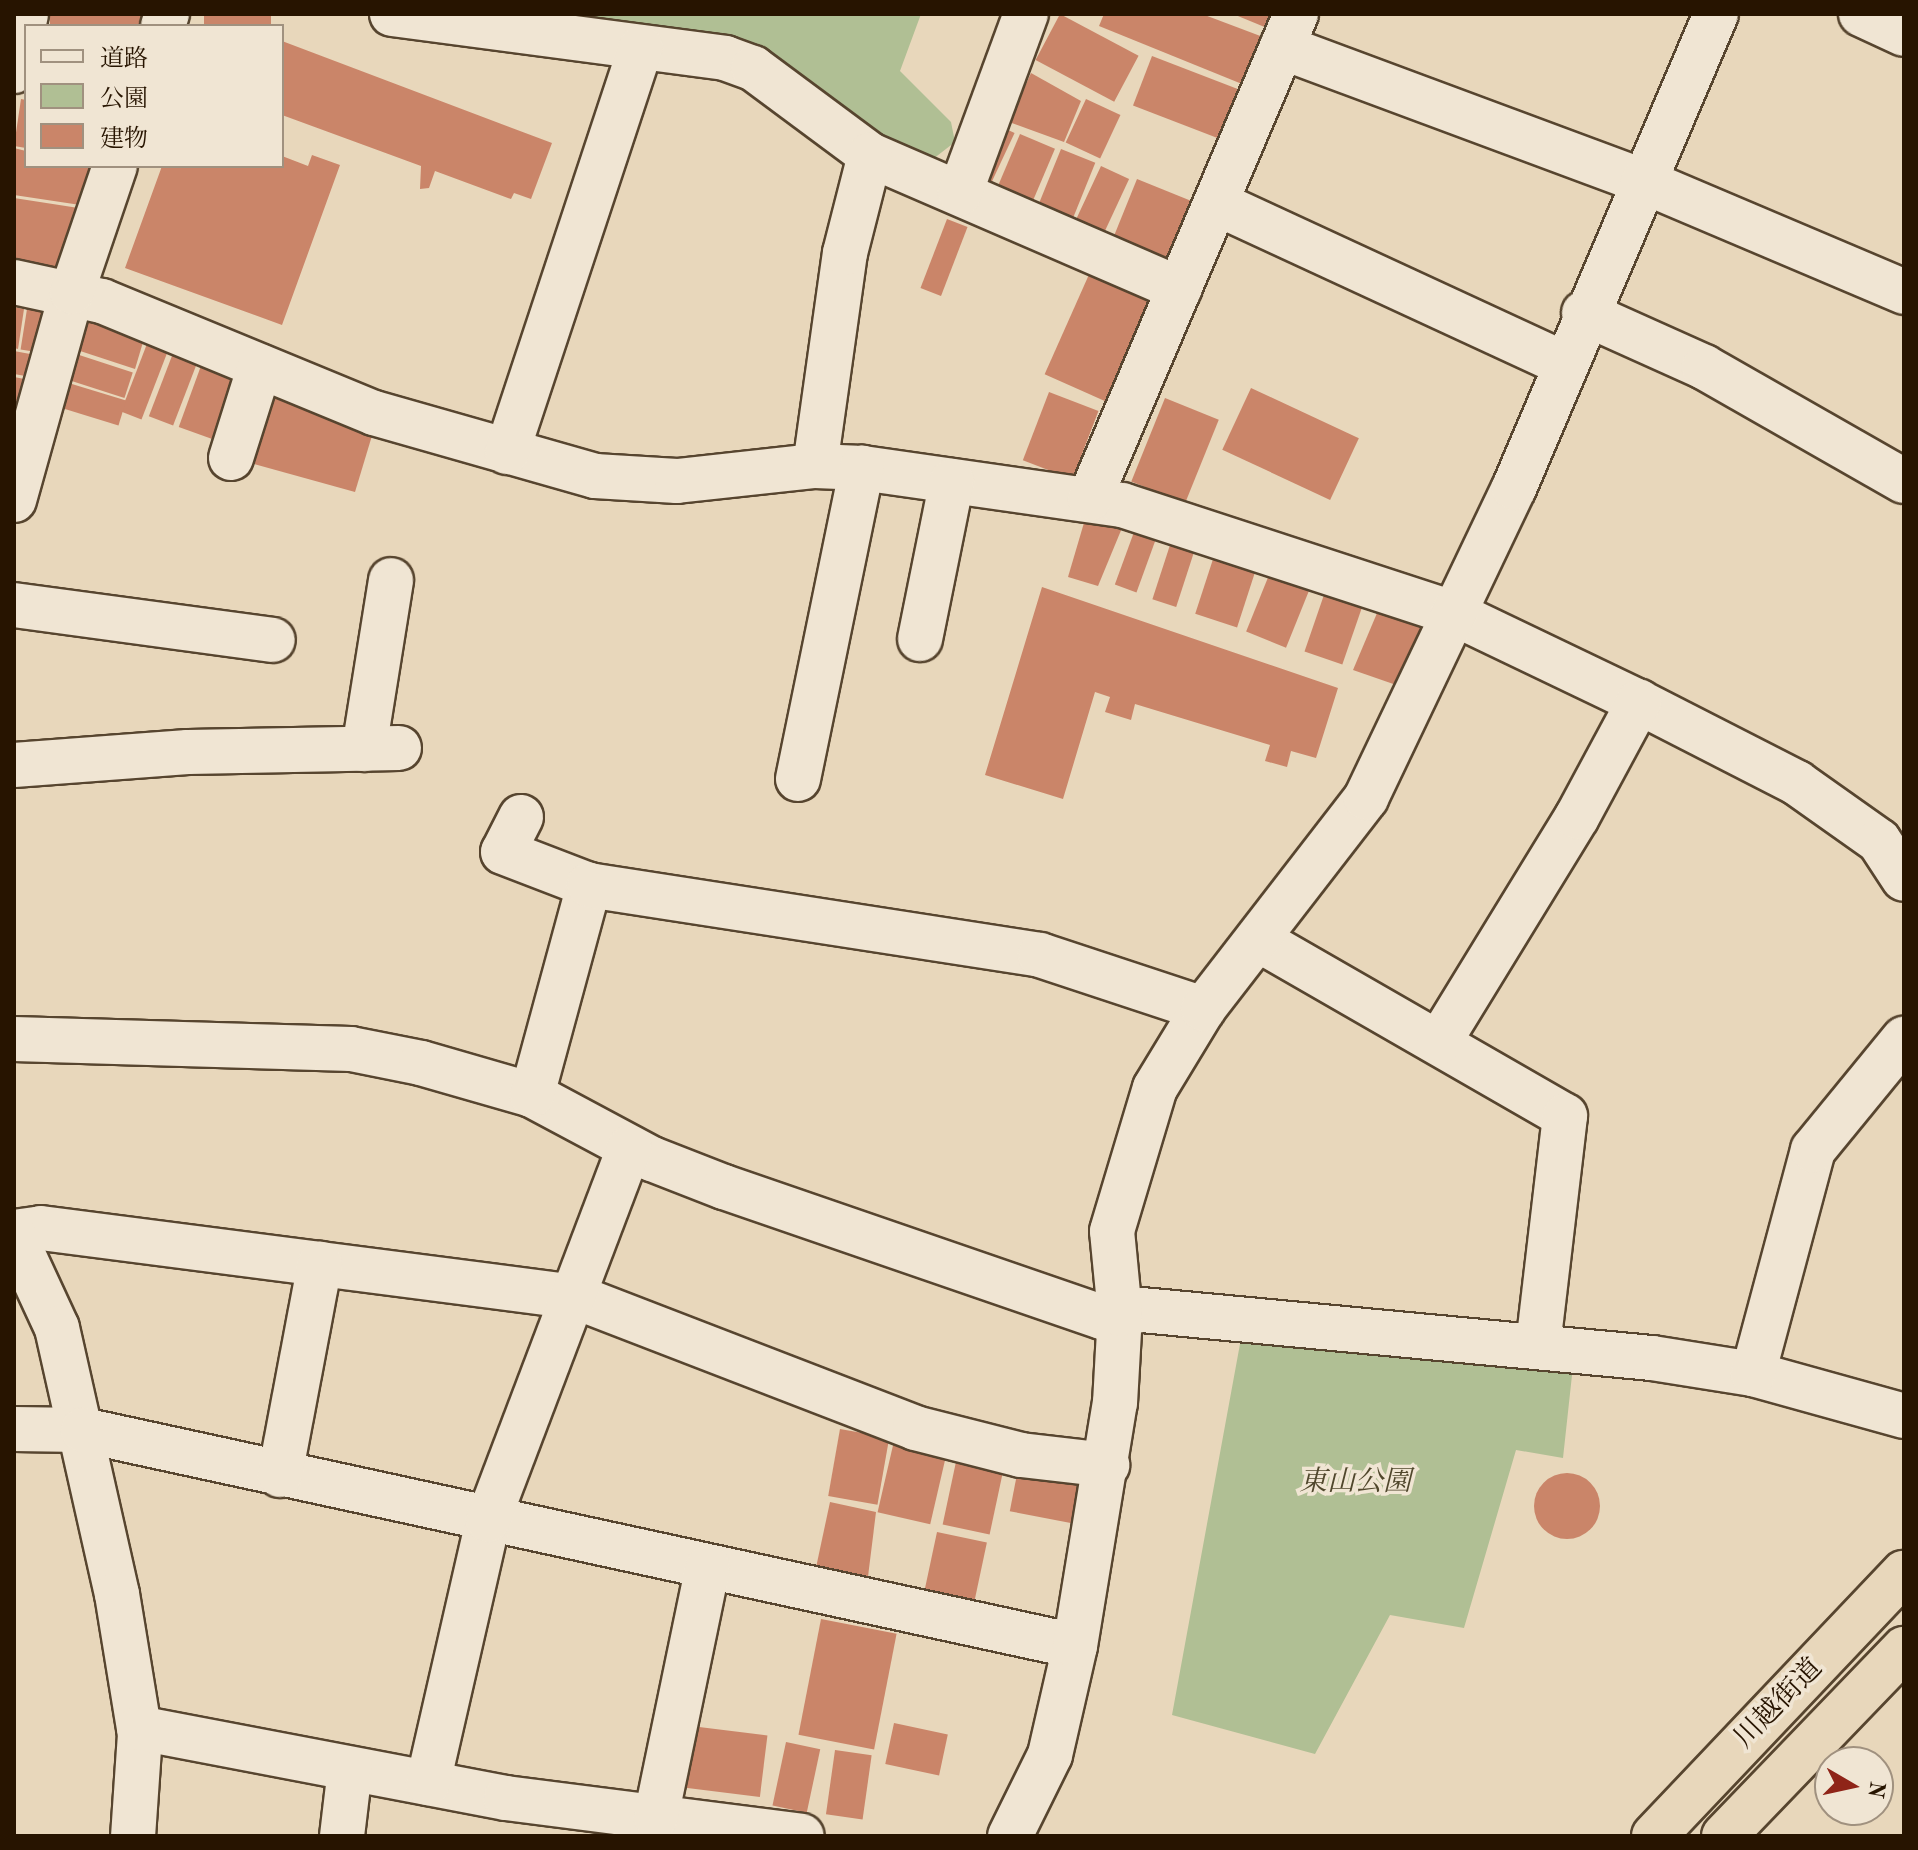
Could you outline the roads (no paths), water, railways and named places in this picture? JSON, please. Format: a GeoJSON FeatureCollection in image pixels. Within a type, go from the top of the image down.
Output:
{"type":"FeatureCollection","features":[{"type":"Feature","properties":{"kind":"highway","name":"川越街道"},"geometry":{"type":"LineString","coordinates":[[1654,1836],[1904,1573]]}},
{"type":"Feature","properties":{"kind":"highway","name":"川越街道"},"geometry":{"type":"LineString","coordinates":[[1732,1834],[1904,1649]]}},
{"type":"Feature","properties":{"kind":"street"},"geometry":{"type":"LineString","coordinates":[[14,71],[26,14]]}},
{"type":"Feature","properties":{"kind":"street"},"geometry":{"type":"LineString","coordinates":[[392,14],[641,48],[753,68],[870,155],[1179,289]]}},
{"type":"Feature","properties":{"kind":"street"},"geometry":{"type":"LineString","coordinates":[[960,193],[1026,14]]}},
{"type":"Feature","properties":{"kind":"street"},"geometry":{"type":"LineString","coordinates":[[1010,1836],[1050,1755],[1075,1646],[1107,1465],[1120,1314],[1112,1231],[1155,1088],[1203,1009],[1366,798],[1514,488],[1584,313],[1716,14]]}},
{"type":"Feature","properties":{"kind":"street"},"geometry":{"type":"LineString","coordinates":[[1861,14],[1904,34]]}},
{"type":"Feature","properties":{"kind":"street"},"geometry":{"type":"LineString","coordinates":[[1090,498],[1289,30],[1904,292]]}},
{"type":"Feature","properties":{"kind":"street"},"geometry":{"type":"LineString","coordinates":[[507,452],[641,48]]}},
{"type":"Feature","properties":{"kind":"street"},"geometry":{"type":"LineString","coordinates":[[815,466],[845,253],[870,155]]}},
{"type":"Feature","properties":{"kind":"street"},"geometry":{"type":"LineString","coordinates":[[14,500],[72,292],[114,168]]}},
{"type":"Feature","properties":{"kind":"street"},"geometry":{"type":"LineString","coordinates":[[1216,203],[1563,363]]}},
{"type":"Feature","properties":{"kind":"street"},"geometry":{"type":"LineString","coordinates":[[14,282],[72,292],[374,413],[595,476],[677,481],[815,466],[862,468],[1090,498],[1453,613],[1639,702],[1891,835],[1904,879]]}},
{"type":"Feature","properties":{"kind":"street"},"geometry":{"type":"LineString","coordinates":[[1584,313],[1704,367],[1904,481]]}},
{"type":"Feature","properties":{"kind":"street"},"geometry":{"type":"LineString","coordinates":[[231,458],[260,366]]}},
{"type":"Feature","properties":{"kind":"street"},"geometry":{"type":"LineString","coordinates":[[798,779],[862,468]]}},
{"type":"Feature","properties":{"kind":"street"},"geometry":{"type":"LineString","coordinates":[[920,639],[952,481]]}},
{"type":"Feature","properties":{"kind":"street"},"geometry":{"type":"LineString","coordinates":[[14,765],[382,748],[391,580]]}},
{"type":"Feature","properties":{"kind":"street"},"geometry":{"type":"LineString","coordinates":[[14,605],[273,640]]}},
{"type":"Feature","properties":{"kind":"street"},"geometry":{"type":"LineString","coordinates":[[1439,1042],[1577,817],[1639,702]]}},
{"type":"Feature","properties":{"kind":"street"},"geometry":{"type":"LineString","coordinates":[[521,817],[503,852],[589,885],[1040,955],[1203,1009]]}},
{"type":"Feature","properties":{"kind":"street"},"geometry":{"type":"LineString","coordinates":[[532,1095],[589,885]]}},
{"type":"Feature","properties":{"kind":"street"},"geometry":{"type":"LineString","coordinates":[[1259,940],[1565,1116],[1538,1345]]}},
{"type":"Feature","properties":{"kind":"street"},"geometry":{"type":"LineString","coordinates":[[14,1039],[351,1049],[532,1095],[629,1148],[1057,1307],[1102,1317],[1142,1310],[1538,1345],[1753,1374],[1904,1416]]}},
{"type":"Feature","properties":{"kind":"street"},"geometry":{"type":"LineString","coordinates":[[1753,1374],[1813,1150],[1904,1039]]}},
{"type":"Feature","properties":{"kind":"street"},"geometry":{"type":"LineString","coordinates":[[428,1783],[488,1520],[576,1297],[629,1148]]}},
{"type":"Feature","properties":{"kind":"street"},"geometry":{"type":"LineString","coordinates":[[133,1836],[139,1728],[83,1430],[57,1328],[14,1233],[41,1228],[576,1297],[915,1428],[1021,1455],[1107,1465]]}},
{"type":"Feature","properties":{"kind":"street"},"geometry":{"type":"LineString","coordinates":[[280,1475],[320,1264]]}},
{"type":"Feature","properties":{"kind":"street"},"geometry":{"type":"LineString","coordinates":[[14,1429],[83,1430],[1075,1646]]}},
{"type":"Feature","properties":{"kind":"street"},"geometry":{"type":"LineString","coordinates":[[656,1817],[708,1567]]}},
{"type":"Feature","properties":{"kind":"street"},"geometry":{"type":"LineString","coordinates":[[139,1728],[428,1783],[802,1836]]}},
{"type":"Feature","properties":{"kind":"street"},"geometry":{"type":"LineString","coordinates":[[342,1836],[350,1769]]}},
{"type":"Feature","properties":{"kind":"park label","name":"東山公園"},"geometry":{"type":"Point","coordinates":[1355,1483]}}]}
